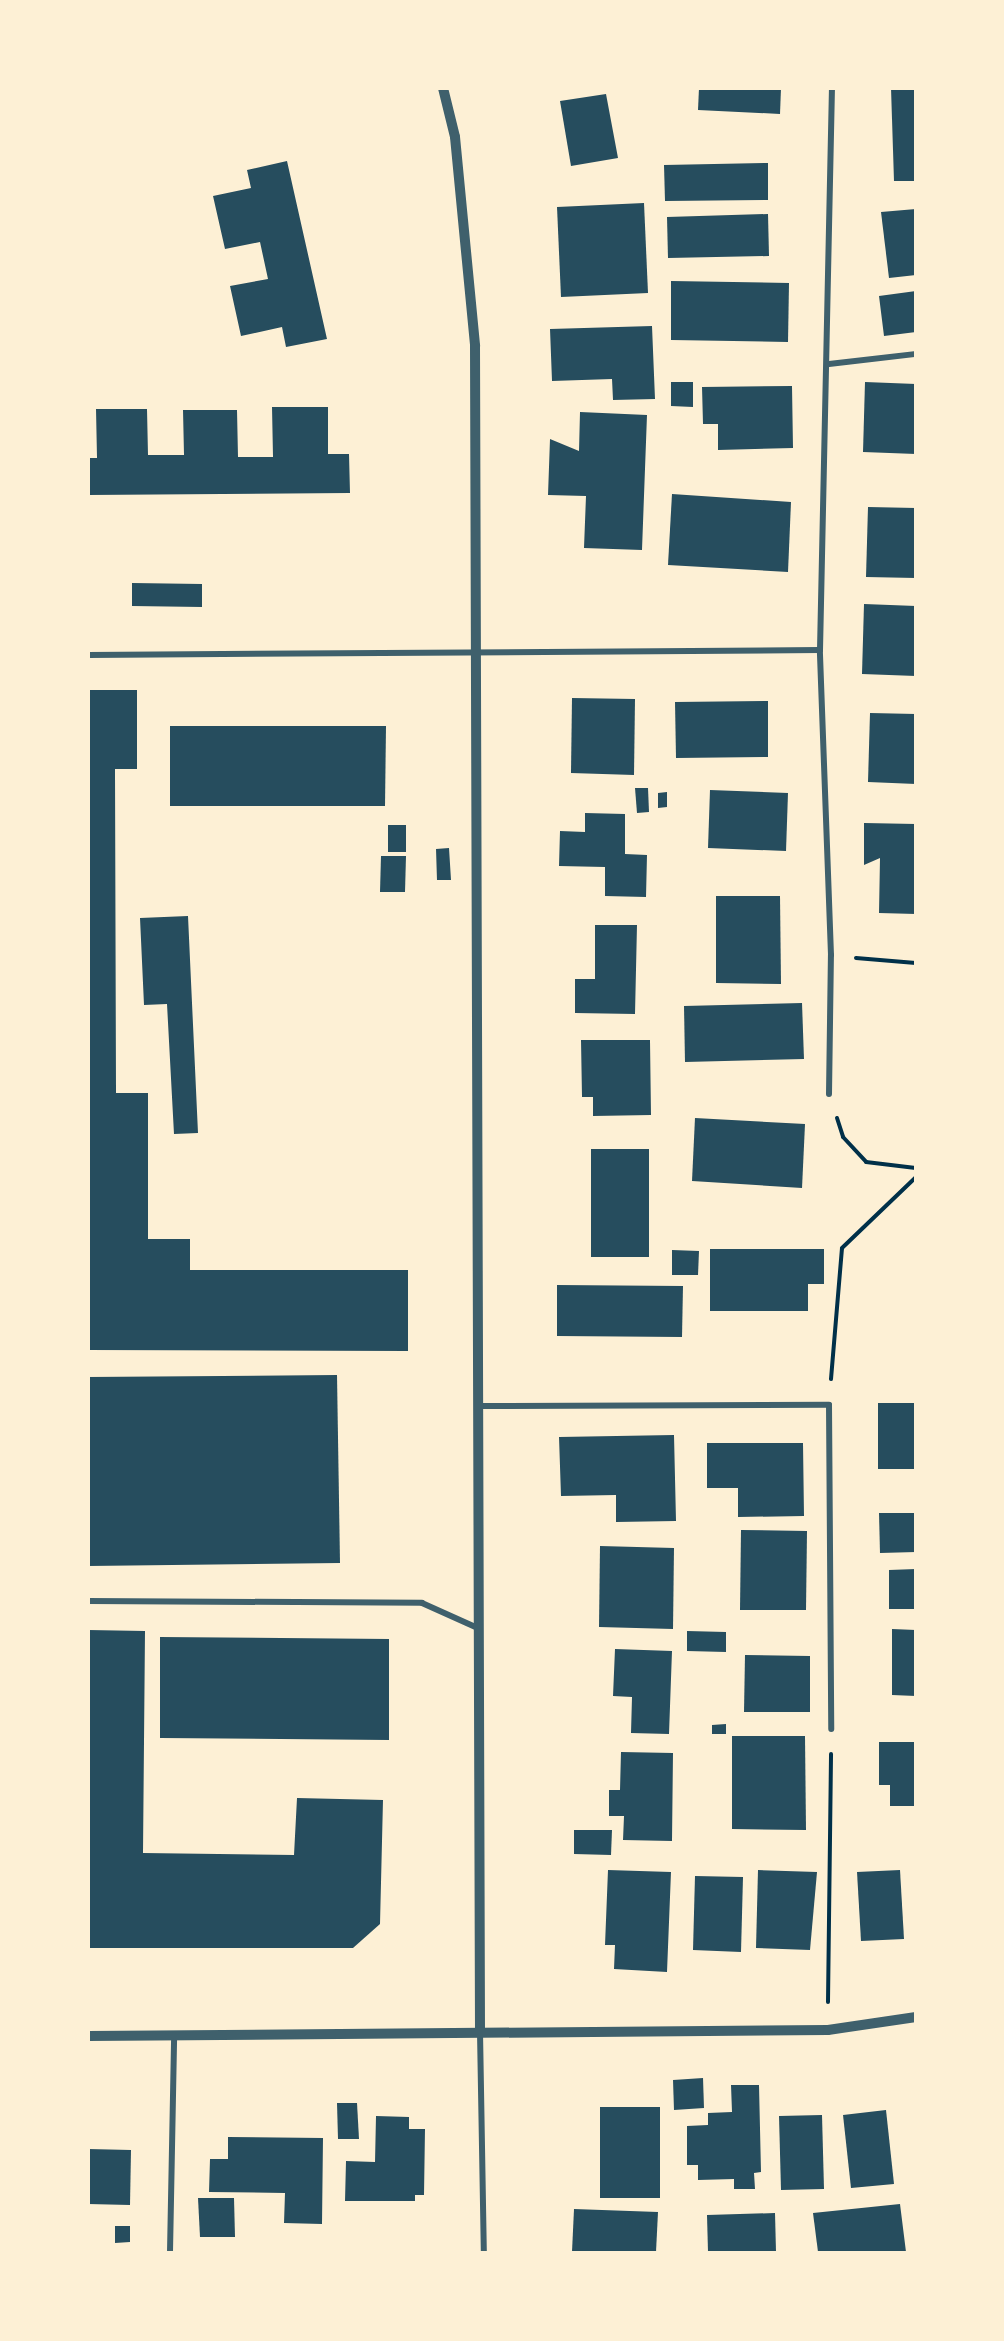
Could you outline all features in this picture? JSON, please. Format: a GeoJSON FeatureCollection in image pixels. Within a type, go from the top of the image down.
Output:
{"type":"FeatureCollection","features":[{"type":"Feature","properties":{"kind":"street"},"geometry":{"type":"LineString","coordinates":[[443,88],[455,138],[475,346],[474,656],[481,1406],[481,1629],[476,1809],[484,2253]]}},
{"type":"Feature","properties":{"kind":"street"},"geometry":{"type":"LineString","coordinates":[[829,1094],[831,955],[820,650],[829,364],[832,88]]}},
{"type":"Feature","properties":{"kind":"street"},"geometry":{"type":"LineString","coordinates":[[829,364],[915,354]]}},
{"type":"Feature","properties":{"kind":"street"},"geometry":{"type":"LineString","coordinates":[[88,655],[474,656],[820,650]]}},
{"type":"Feature","properties":{"kind":"street"},"geometry":{"type":"LineString","coordinates":[[481,1406],[829,1405],[831,1730]]}},
{"type":"Feature","properties":{"kind":"street"},"geometry":{"type":"LineString","coordinates":[[88,1601],[422,1603],[481,1629]]}},
{"type":"Feature","properties":{"kind":"street"},"geometry":{"type":"LineString","coordinates":[[88,2036],[828,2030],[915,2017]]}},
{"type":"Feature","properties":{"kind":"street"},"geometry":{"type":"LineString","coordinates":[[170,2253],[174,2037]]}},
{"type":"Feature","properties":{"kind":"path"},"geometry":{"type":"LineString","coordinates":[[831,955],[915,963]]}},
{"type":"Feature","properties":{"kind":"path"},"geometry":{"type":"LineString","coordinates":[[829,1094],[843,1137],[866,1162],[915,1168]]}},
{"type":"Feature","properties":{"kind":"path"},"geometry":{"type":"LineString","coordinates":[[829,1405],[842,1248],[915,1177]]}},
{"type":"Feature","properties":{"kind":"path"},"geometry":{"type":"LineString","coordinates":[[828,2030],[831,1730]]}},
{"type":"Feature","properties":{"kind":"building"},"geometry":{"type":"Polygon","coordinates":[[[699,88],[781,88],[780,114],[698,110],[699,88]]]}},
{"type":"Feature","properties":{"kind":"building"},"geometry":{"type":"Polygon","coordinates":[[[891,88],[916,88],[916,181],[894,181],[891,88]]]}},
{"type":"Feature","properties":{"kind":"building"},"geometry":{"type":"Polygon","coordinates":[[[606,94],[618,158],[571,166],[560,101],[606,94]]]}},
{"type":"Feature","properties":{"kind":"building"},"geometry":{"type":"Polygon","coordinates":[[[287,161],[327,339],[286,347],[282,327],[241,336],[230,286],[268,279],[260,242],[225,249],[213,196],[251,188],[247,170],[287,161]]]}},
{"type":"Feature","properties":{"kind":"building"},"geometry":{"type":"Polygon","coordinates":[[[768,163],[768,200],[665,201],[664,165],[768,163]]]}},
{"type":"Feature","properties":{"kind":"building"},"geometry":{"type":"Polygon","coordinates":[[[644,203],[648,293],[561,297],[557,207],[644,203]]]}},
{"type":"Feature","properties":{"kind":"building"},"geometry":{"type":"Polygon","coordinates":[[[916,209],[916,275],[889,278],[881,212],[916,209]]]}},
{"type":"Feature","properties":{"kind":"building"},"geometry":{"type":"Polygon","coordinates":[[[768,214],[769,256],[668,258],[667,217],[768,214]]]}},
{"type":"Feature","properties":{"kind":"building"},"geometry":{"type":"Polygon","coordinates":[[[671,281],[789,283],[788,342],[671,340],[671,281]]]}},
{"type":"Feature","properties":{"kind":"building"},"geometry":{"type":"Polygon","coordinates":[[[916,291],[916,332],[884,336],[879,296],[916,291]]]}},
{"type":"Feature","properties":{"kind":"building"},"geometry":{"type":"Polygon","coordinates":[[[652,326],[655,399],[613,400],[612,379],[552,381],[550,329],[652,326]]]}},
{"type":"Feature","properties":{"kind":"building"},"geometry":{"type":"Polygon","coordinates":[[[671,382],[693,382],[693,407],[671,406],[671,382]]]}},
{"type":"Feature","properties":{"kind":"building"},"geometry":{"type":"Polygon","coordinates":[[[865,382],[916,384],[916,454],[863,452],[865,382]]]}},
{"type":"Feature","properties":{"kind":"building"},"geometry":{"type":"Polygon","coordinates":[[[792,386],[793,448],[718,450],[718,424],[703,424],[702,387],[792,386]]]}},
{"type":"Feature","properties":{"kind":"building"},"geometry":{"type":"Polygon","coordinates":[[[272,407],[328,407],[328,454],[349,454],[350,493],[88,495],[88,458],[97,458],[96,409],[147,409],[148,455],[184,455],[183,410],[237,410],[238,457],[273,457],[272,407]]]}},
{"type":"Feature","properties":{"kind":"building"},"geometry":{"type":"Polygon","coordinates":[[[580,412],[647,415],[642,550],[584,548],[586,496],[548,495],[550,439],[579,451],[580,412]]]}},
{"type":"Feature","properties":{"kind":"building"},"geometry":{"type":"Polygon","coordinates":[[[672,494],[791,502],[788,572],[668,565],[672,494]]]}},
{"type":"Feature","properties":{"kind":"building"},"geometry":{"type":"Polygon","coordinates":[[[868,507],[916,508],[916,578],[866,577],[868,507]]]}},
{"type":"Feature","properties":{"kind":"building"},"geometry":{"type":"Polygon","coordinates":[[[132,583],[202,584],[202,607],[132,606],[132,583]]]}},
{"type":"Feature","properties":{"kind":"building"},"geometry":{"type":"Polygon","coordinates":[[[864,604],[916,606],[916,676],[862,674],[864,604]]]}},
{"type":"Feature","properties":{"kind":"building"},"geometry":{"type":"Polygon","coordinates":[[[88,690],[137,690],[137,769],[115,769],[116,1093],[148,1093],[148,1239],[190,1239],[190,1270],[408,1270],[408,1351],[88,1350],[88,690]]]}},
{"type":"Feature","properties":{"kind":"building"},"geometry":{"type":"Polygon","coordinates":[[[572,698],[635,699],[634,775],[571,773],[572,698]]]}},
{"type":"Feature","properties":{"kind":"building"},"geometry":{"type":"Polygon","coordinates":[[[768,701],[768,757],[676,758],[675,702],[768,701]]]}},
{"type":"Feature","properties":{"kind":"building"},"geometry":{"type":"Polygon","coordinates":[[[870,713],[916,714],[916,784],[868,782],[870,713]]]}},
{"type":"Feature","properties":{"kind":"building"},"geometry":{"type":"Polygon","coordinates":[[[170,726],[386,726],[385,806],[170,806],[170,726]]]}},
{"type":"Feature","properties":{"kind":"building"},"geometry":{"type":"Polygon","coordinates":[[[635,788],[648,788],[649,812],[637,813],[635,788]]]}},
{"type":"Feature","properties":{"kind":"building"},"geometry":{"type":"Polygon","coordinates":[[[710,790],[788,793],[786,851],[708,848],[710,790]]]}},
{"type":"Feature","properties":{"kind":"building"},"geometry":{"type":"Polygon","coordinates":[[[667,792],[667,807],[658,808],[658,793],[667,792]]]}},
{"type":"Feature","properties":{"kind":"building"},"geometry":{"type":"Polygon","coordinates":[[[585,813],[625,814],[625,854],[647,855],[646,897],[605,896],[605,867],[559,866],[560,831],[585,832],[585,813]]]}},
{"type":"Feature","properties":{"kind":"building"},"geometry":{"type":"Polygon","coordinates":[[[864,823],[916,824],[916,914],[879,913],[880,858],[864,865],[864,823]]]}},
{"type":"Feature","properties":{"kind":"building"},"geometry":{"type":"Polygon","coordinates":[[[388,825],[406,825],[406,852],[388,852],[388,825]]]}},
{"type":"Feature","properties":{"kind":"building"},"geometry":{"type":"Polygon","coordinates":[[[449,848],[451,880],[437,880],[436,849],[449,848]]]}},
{"type":"Feature","properties":{"kind":"building"},"geometry":{"type":"Polygon","coordinates":[[[381,856],[406,856],[405,892],[380,892],[381,856]]]}},
{"type":"Feature","properties":{"kind":"building"},"geometry":{"type":"Polygon","coordinates":[[[716,896],[780,896],[781,984],[716,983],[716,896]]]}},
{"type":"Feature","properties":{"kind":"building"},"geometry":{"type":"Polygon","coordinates":[[[188,916],[198,1133],[174,1134],[167,1004],[144,1005],[140,918],[188,916]]]}},
{"type":"Feature","properties":{"kind":"building"},"geometry":{"type":"Polygon","coordinates":[[[595,925],[637,925],[635,1014],[575,1013],[575,979],[595,979],[595,925]]]}},
{"type":"Feature","properties":{"kind":"building"},"geometry":{"type":"Polygon","coordinates":[[[802,1003],[804,1059],[685,1062],[684,1006],[802,1003]]]}},
{"type":"Feature","properties":{"kind":"building"},"geometry":{"type":"Polygon","coordinates":[[[581,1040],[650,1040],[651,1115],[593,1116],[593,1097],[582,1097],[581,1040]]]}},
{"type":"Feature","properties":{"kind":"building"},"geometry":{"type":"Polygon","coordinates":[[[695,1118],[805,1124],[802,1188],[692,1181],[695,1118]]]}},
{"type":"Feature","properties":{"kind":"building"},"geometry":{"type":"Polygon","coordinates":[[[591,1149],[649,1149],[649,1257],[591,1257],[591,1149]]]}},
{"type":"Feature","properties":{"kind":"building"},"geometry":{"type":"Polygon","coordinates":[[[710,1249],[824,1249],[824,1284],[808,1284],[808,1311],[710,1311],[710,1249]]]}},
{"type":"Feature","properties":{"kind":"building"},"geometry":{"type":"Polygon","coordinates":[[[672,1250],[699,1251],[698,1275],[672,1275],[672,1250]]]}},
{"type":"Feature","properties":{"kind":"building"},"geometry":{"type":"Polygon","coordinates":[[[557,1285],[683,1286],[682,1337],[557,1336],[557,1285]]]}},
{"type":"Feature","properties":{"kind":"building"},"geometry":{"type":"Polygon","coordinates":[[[337,1375],[340,1563],[88,1566],[88,1377],[337,1375]]]}},
{"type":"Feature","properties":{"kind":"building"},"geometry":{"type":"Polygon","coordinates":[[[878,1403],[916,1403],[916,1469],[878,1469],[878,1403]]]}},
{"type":"Feature","properties":{"kind":"building"},"geometry":{"type":"Polygon","coordinates":[[[674,1435],[676,1521],[616,1522],[616,1495],[561,1496],[559,1437],[674,1435]]]}},
{"type":"Feature","properties":{"kind":"building"},"geometry":{"type":"Polygon","coordinates":[[[707,1443],[803,1443],[804,1516],[738,1517],[738,1488],[707,1488],[707,1443]]]}},
{"type":"Feature","properties":{"kind":"building"},"geometry":{"type":"Polygon","coordinates":[[[879,1513],[916,1513],[916,1552],[880,1553],[879,1513]]]}},
{"type":"Feature","properties":{"kind":"building"},"geometry":{"type":"Polygon","coordinates":[[[741,1530],[807,1531],[806,1610],[740,1610],[741,1530]]]}},
{"type":"Feature","properties":{"kind":"building"},"geometry":{"type":"Polygon","coordinates":[[[600,1546],[674,1548],[673,1629],[599,1627],[600,1546]]]}},
{"type":"Feature","properties":{"kind":"building"},"geometry":{"type":"Polygon","coordinates":[[[916,1569],[916,1609],[889,1609],[889,1570],[916,1569]]]}},
{"type":"Feature","properties":{"kind":"building"},"geometry":{"type":"Polygon","coordinates":[[[892,1629],[916,1630],[916,1696],[892,1695],[892,1629]]]}},
{"type":"Feature","properties":{"kind":"building"},"geometry":{"type":"Polygon","coordinates":[[[88,1630],[145,1631],[143,1853],[294,1855],[297,1798],[383,1800],[380,1924],[353,1948],[88,1948],[88,1630]]]}},
{"type":"Feature","properties":{"kind":"building"},"geometry":{"type":"Polygon","coordinates":[[[687,1631],[726,1632],[726,1652],[687,1651],[687,1631]]]}},
{"type":"Feature","properties":{"kind":"building"},"geometry":{"type":"Polygon","coordinates":[[[160,1637],[389,1639],[389,1740],[160,1738],[160,1637]]]}},
{"type":"Feature","properties":{"kind":"building"},"geometry":{"type":"Polygon","coordinates":[[[615,1649],[672,1651],[669,1734],[631,1733],[632,1697],[613,1696],[615,1649]]]}},
{"type":"Feature","properties":{"kind":"building"},"geometry":{"type":"Polygon","coordinates":[[[745,1655],[810,1656],[810,1712],[744,1712],[745,1655]]]}},
{"type":"Feature","properties":{"kind":"building"},"geometry":{"type":"Polygon","coordinates":[[[726,1724],[726,1734],[712,1734],[712,1725],[726,1724]]]}},
{"type":"Feature","properties":{"kind":"building"},"geometry":{"type":"Polygon","coordinates":[[[732,1736],[805,1736],[806,1830],[732,1829],[732,1736]]]}},
{"type":"Feature","properties":{"kind":"building"},"geometry":{"type":"Polygon","coordinates":[[[879,1742],[916,1742],[916,1806],[890,1806],[890,1785],[879,1785],[879,1742]]]}},
{"type":"Feature","properties":{"kind":"building"},"geometry":{"type":"Polygon","coordinates":[[[621,1752],[673,1753],[672,1841],[623,1840],[624,1816],[609,1816],[609,1790],[620,1790],[621,1752]]]}},
{"type":"Feature","properties":{"kind":"building"},"geometry":{"type":"Polygon","coordinates":[[[574,1830],[612,1830],[611,1855],[574,1854],[574,1830]]]}},
{"type":"Feature","properties":{"kind":"building"},"geometry":{"type":"Polygon","coordinates":[[[608,1870],[671,1872],[667,1972],[614,1969],[615,1945],[605,1945],[608,1870]]]}},
{"type":"Feature","properties":{"kind":"building"},"geometry":{"type":"Polygon","coordinates":[[[758,1870],[817,1872],[810,1950],[756,1948],[758,1870]]]}},
{"type":"Feature","properties":{"kind":"building"},"geometry":{"type":"Polygon","coordinates":[[[900,1870],[904,1939],[861,1941],[857,1872],[900,1870]]]}},
{"type":"Feature","properties":{"kind":"building"},"geometry":{"type":"Polygon","coordinates":[[[695,1876],[743,1877],[741,1952],[693,1950],[695,1876]]]}},
{"type":"Feature","properties":{"kind":"building"},"geometry":{"type":"Polygon","coordinates":[[[703,2078],[704,2108],[674,2110],[673,2080],[703,2078]]]}},
{"type":"Feature","properties":{"kind":"building"},"geometry":{"type":"Polygon","coordinates":[[[731,2085],[759,2085],[761,2172],[754,2173],[755,2189],[734,2189],[734,2179],[698,2180],[698,2165],[687,2165],[687,2126],[708,2125],[708,2113],[732,2112],[731,2085]]]}},
{"type":"Feature","properties":{"kind":"building"},"geometry":{"type":"Polygon","coordinates":[[[337,2103],[357,2103],[359,2139],[338,2139],[337,2103]]]}},
{"type":"Feature","properties":{"kind":"building"},"geometry":{"type":"Polygon","coordinates":[[[600,2107],[660,2107],[660,2198],[600,2198],[600,2107]]]}},
{"type":"Feature","properties":{"kind":"building"},"geometry":{"type":"Polygon","coordinates":[[[886,2110],[894,2184],[851,2188],[843,2115],[886,2110]]]}},
{"type":"Feature","properties":{"kind":"building"},"geometry":{"type":"Polygon","coordinates":[[[822,2115],[824,2189],[781,2190],[779,2116],[822,2115]]]}},
{"type":"Feature","properties":{"kind":"building"},"geometry":{"type":"Polygon","coordinates":[[[376,2116],[409,2117],[409,2129],[425,2129],[424,2195],[415,2195],[415,2201],[345,2201],[346,2161],[375,2162],[376,2116]]]}},
{"type":"Feature","properties":{"kind":"building"},"geometry":{"type":"Polygon","coordinates":[[[228,2137],[323,2138],[322,2224],[284,2223],[285,2193],[209,2192],[210,2159],[228,2159],[228,2137]]]}},
{"type":"Feature","properties":{"kind":"building"},"geometry":{"type":"Polygon","coordinates":[[[88,2149],[131,2150],[130,2205],[88,2204],[88,2149]]]}},
{"type":"Feature","properties":{"kind":"building"},"geometry":{"type":"Polygon","coordinates":[[[198,2198],[234,2198],[235,2237],[200,2237],[198,2198]]]}},
{"type":"Feature","properties":{"kind":"building"},"geometry":{"type":"Polygon","coordinates":[[[900,2204],[906,2252],[818,2252],[813,2213],[900,2204]]]}},
{"type":"Feature","properties":{"kind":"building"},"geometry":{"type":"Polygon","coordinates":[[[574,2209],[658,2212],[656,2252],[572,2252],[574,2209]]]}},
{"type":"Feature","properties":{"kind":"building"},"geometry":{"type":"Polygon","coordinates":[[[775,2213],[776,2252],[708,2252],[707,2215],[775,2213]]]}},
{"type":"Feature","properties":{"kind":"building"},"geometry":{"type":"Polygon","coordinates":[[[115,2226],[130,2226],[130,2242],[115,2243],[115,2226]]]}}]}
